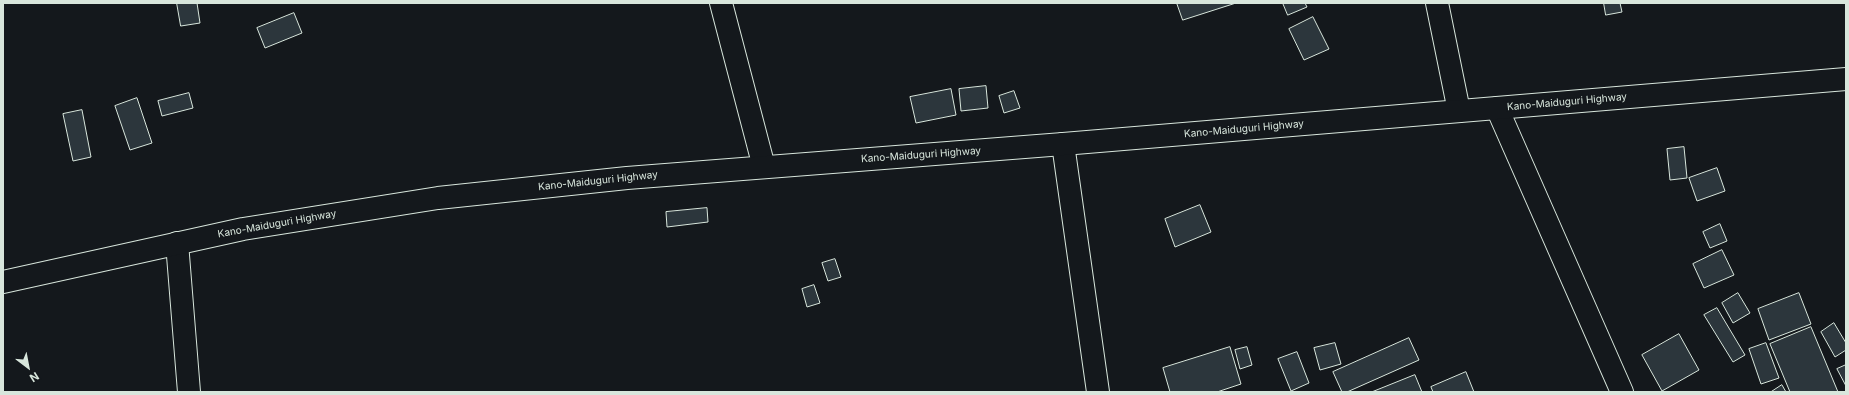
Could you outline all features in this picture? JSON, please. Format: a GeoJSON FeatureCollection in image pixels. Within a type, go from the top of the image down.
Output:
{"type":"FeatureCollection","features":[{"type":"Feature","properties":{"kind":"main road"},"geometry":{"type":"LineString","coordinates":[[721,3],[764,167]]}},
{"type":"Feature","properties":{"kind":"main road"},"geometry":{"type":"LineString","coordinates":[[1437,3],[1459,111]]}},
{"type":"Feature","properties":{"kind":"main road","name":"Kano-Maiduguri Highway"},"geometry":{"type":"LineString","coordinates":[[3,282],[243,229],[438,198],[627,178],[1063,144],[1846,79]]}},
{"type":"Feature","properties":{"kind":"main road"},"geometry":{"type":"LineString","coordinates":[[1497,108],[1622,392]]}},
{"type":"Feature","properties":{"kind":"main road"},"geometry":{"type":"LineString","coordinates":[[1063,144],[1098,392]]}},
{"type":"Feature","properties":{"kind":"main road"},"geometry":{"type":"LineString","coordinates":[[177,243],[189,392]]}},
{"type":"Feature","properties":{"kind":"building"},"geometry":{"type":"Polygon","coordinates":[[[177,3],[197,3],[200,23],[181,26],[177,3]]]}},
{"type":"Feature","properties":{"kind":"building"},"geometry":{"type":"Polygon","coordinates":[[[1177,3],[1236,3],[1183,20],[1177,3]]]}},
{"type":"Feature","properties":{"kind":"building"},"geometry":{"type":"Polygon","coordinates":[[[1283,3],[1305,3],[1307,7],[1288,15],[1283,3]]]}},
{"type":"Feature","properties":{"kind":"building"},"geometry":{"type":"Polygon","coordinates":[[[1604,3],[1620,3],[1622,12],[1606,15],[1604,3]]]}},
{"type":"Feature","properties":{"kind":"building"},"geometry":{"type":"Polygon","coordinates":[[[294,13],[302,33],[265,48],[257,28],[294,13]]]}},
{"type":"Feature","properties":{"kind":"building"},"geometry":{"type":"Polygon","coordinates":[[[1313,17],[1329,49],[1304,60],[1289,29],[1313,17]]]}},
{"type":"Feature","properties":{"kind":"building"},"geometry":{"type":"Polygon","coordinates":[[[986,86],[988,108],[961,111],[959,89],[986,86]]]}},
{"type":"Feature","properties":{"kind":"building"},"geometry":{"type":"Polygon","coordinates":[[[951,89],[956,115],[916,123],[910,97],[951,89]]]}},
{"type":"Feature","properties":{"kind":"building"},"geometry":{"type":"Polygon","coordinates":[[[1014,91],[1020,108],[1004,113],[999,96],[1014,91]]]}},
{"type":"Feature","properties":{"kind":"building"},"geometry":{"type":"Polygon","coordinates":[[[189,93],[193,108],[162,116],[158,101],[189,93]]]}},
{"type":"Feature","properties":{"kind":"building"},"geometry":{"type":"Polygon","coordinates":[[[137,98],[152,143],[130,150],[115,106],[137,98]]]}},
{"type":"Feature","properties":{"kind":"building"},"geometry":{"type":"Polygon","coordinates":[[[82,110],[91,157],[73,161],[63,114],[82,110]]]}},
{"type":"Feature","properties":{"kind":"building"},"geometry":{"type":"Polygon","coordinates":[[[1684,147],[1687,178],[1670,180],[1667,149],[1684,147]]]}},
{"type":"Feature","properties":{"kind":"building"},"geometry":{"type":"Polygon","coordinates":[[[1717,168],[1725,191],[1697,201],[1689,178],[1717,168]]]}},
{"type":"Feature","properties":{"kind":"building"},"geometry":{"type":"Polygon","coordinates":[[[1200,205],[1211,232],[1175,247],[1165,219],[1200,205]]]}},
{"type":"Feature","properties":{"kind":"building"},"geometry":{"type":"Polygon","coordinates":[[[707,208],[708,222],[667,227],[666,212],[707,208]]]}},
{"type":"Feature","properties":{"kind":"building"},"geometry":{"type":"Polygon","coordinates":[[[1720,224],[1727,241],[1710,248],[1703,232],[1720,224]]]}},
{"type":"Feature","properties":{"kind":"building"},"geometry":{"type":"Polygon","coordinates":[[[1722,250],[1734,275],[1704,288],[1693,264],[1722,250]]]}},
{"type":"Feature","properties":{"kind":"building"},"geometry":{"type":"Polygon","coordinates":[[[835,259],[841,277],[828,281],[822,263],[835,259]]]}},
{"type":"Feature","properties":{"kind":"building"},"geometry":{"type":"Polygon","coordinates":[[[814,285],[820,303],[807,307],[802,289],[814,285]]]}},
{"type":"Feature","properties":{"kind":"building"},"geometry":{"type":"Polygon","coordinates":[[[1738,293],[1750,313],[1733,323],[1722,303],[1738,293]]]}},
{"type":"Feature","properties":{"kind":"building"},"geometry":{"type":"Polygon","coordinates":[[[1799,293],[1811,324],[1769,340],[1758,309],[1799,293]]]}},
{"type":"Feature","properties":{"kind":"building"},"geometry":{"type":"Polygon","coordinates":[[[1717,308],[1745,355],[1733,362],[1704,315],[1717,308]]]}},
{"type":"Feature","properties":{"kind":"building"},"geometry":{"type":"Polygon","coordinates":[[[1834,323],[1846,343],[1846,350],[1835,357],[1821,332],[1834,323]]]}},
{"type":"Feature","properties":{"kind":"building"},"geometry":{"type":"Polygon","coordinates":[[[1811,327],[1838,392],[1790,392],[1770,344],[1811,327]]]}},
{"type":"Feature","properties":{"kind":"building"},"geometry":{"type":"Polygon","coordinates":[[[1679,334],[1699,370],[1662,391],[1642,355],[1679,334]]]}},
{"type":"Feature","properties":{"kind":"building"},"geometry":{"type":"Polygon","coordinates":[[[1409,338],[1419,360],[1347,392],[1342,392],[1333,372],[1409,338]]]}},
{"type":"Feature","properties":{"kind":"building"},"geometry":{"type":"Polygon","coordinates":[[[1335,343],[1341,364],[1320,370],[1314,348],[1335,343]]]}},
{"type":"Feature","properties":{"kind":"building"},"geometry":{"type":"Polygon","coordinates":[[[1766,343],[1779,378],[1761,384],[1749,349],[1766,343]]]}},
{"type":"Feature","properties":{"kind":"building"},"geometry":{"type":"Polygon","coordinates":[[[1230,347],[1241,384],[1217,392],[1170,392],[1163,368],[1230,347]]]}},
{"type":"Feature","properties":{"kind":"building"},"geometry":{"type":"Polygon","coordinates":[[[1247,347],[1252,365],[1240,369],[1235,350],[1247,347]]]}},
{"type":"Feature","properties":{"kind":"building"},"geometry":{"type":"Polygon","coordinates":[[[1297,352],[1309,383],[1291,391],[1278,359],[1297,352]]]}},
{"type":"Feature","properties":{"kind":"building"},"geometry":{"type":"Polygon","coordinates":[[[1846,365],[1846,386],[1837,369],[1846,365]]]}},
{"type":"Feature","properties":{"kind":"building"},"geometry":{"type":"Polygon","coordinates":[[[1466,372],[1474,392],[1433,392],[1431,387],[1466,372]]]}},
{"type":"Feature","properties":{"kind":"building"},"geometry":{"type":"Polygon","coordinates":[[[1415,375],[1422,392],[1372,392],[1415,375]]]}},
{"type":"Feature","properties":{"kind":"building"},"geometry":{"type":"Polygon","coordinates":[[[1782,385],[1786,392],[1771,392],[1782,385]]]}}]}
